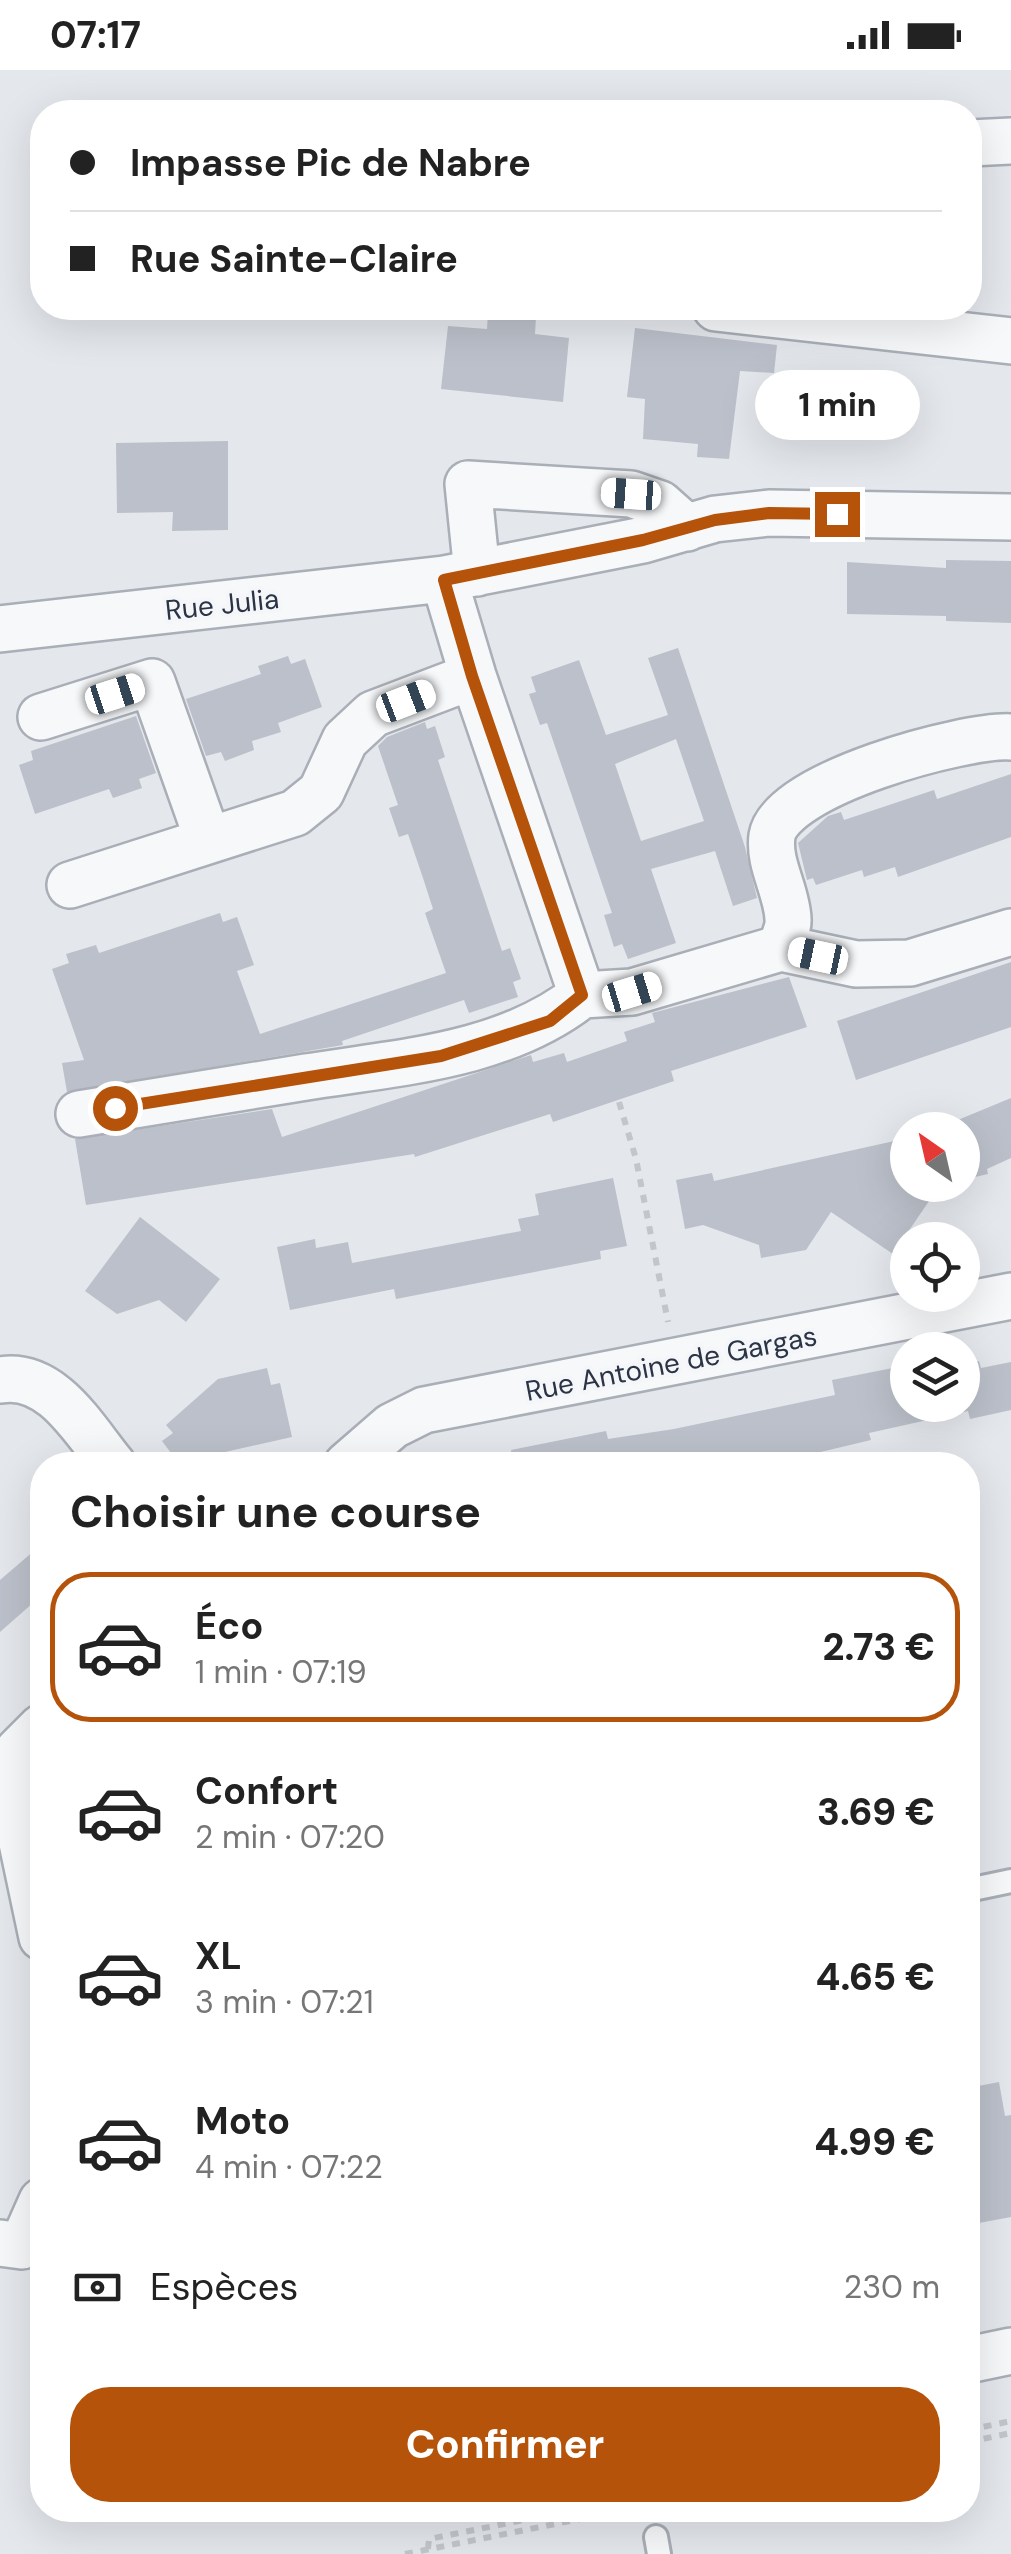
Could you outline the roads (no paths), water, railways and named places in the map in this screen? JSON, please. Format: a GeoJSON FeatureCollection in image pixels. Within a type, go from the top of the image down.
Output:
{"type":"FeatureCollection","features":[{"type":"Feature","properties":{"kind":"street"},"geometry":{"type":"LineString","coordinates":[[982,143],[1011,142]]}},
{"type":"Feature","properties":{"kind":"street"},"geometry":{"type":"LineString","coordinates":[[823,320],[1011,341]]}},
{"type":"Feature","properties":{"kind":"street"},"geometry":{"type":"LineString","coordinates":[[582,995],[472,676],[461,576],[468,484],[631,494],[660,504],[686,528]]}},
{"type":"Feature","properties":{"kind":"street","name":"Rue Julia"},"geometry":{"type":"LineString","coordinates":[[0,629],[461,576],[769,513],[1011,517]]}},
{"type":"Feature","properties":{"kind":"street"},"geometry":{"type":"LineString","coordinates":[[70,885],[296,812],[320,792],[346,740],[374,714],[472,676]]}},
{"type":"Feature","properties":{"kind":"street"},"geometry":{"type":"LineString","coordinates":[[41,717],[152,682],[208,840]]}},
{"type":"Feature","properties":{"kind":"street"},"geometry":{"type":"LineString","coordinates":[[780,948],[789,920],[771,840],[782,816],[810,793],[953,741],[1011,737]]}},
{"type":"Feature","properties":{"kind":"street"},"geometry":{"type":"LineString","coordinates":[[79,1114],[441,1056],[534,1028],[582,995],[632,992],[780,948],[856,964],[910,963],[1011,932]]}},
{"type":"Feature","properties":{"kind":"street","name":"Rue Antoine de Gargas"},"geometry":{"type":"LineString","coordinates":[[362,1452],[392,1426],[424,1410],[1011,1296]]}},
{"type":"Feature","properties":{"kind":"street"},"geometry":{"type":"LineString","coordinates":[[0,1380],[26,1379],[43,1386],[101,1452]]}},
{"type":"Feature","properties":{"kind":"street"},"geometry":{"type":"LineString","coordinates":[[30,1738],[5,1767],[30,1879]]}},
{"type":"Feature","properties":{"kind":"street"},"geometry":{"type":"LineString","coordinates":[[11,2244],[30,2218]]}},
{"type":"Feature","properties":{"kind":"street"},"geometry":{"type":"LineString","coordinates":[[980,2357],[1011,2351]]}},
{"type":"Feature","properties":{"kind":"lane"},"geometry":{"type":"LineString","coordinates":[[980,1887],[1011,1881]]}}]}
